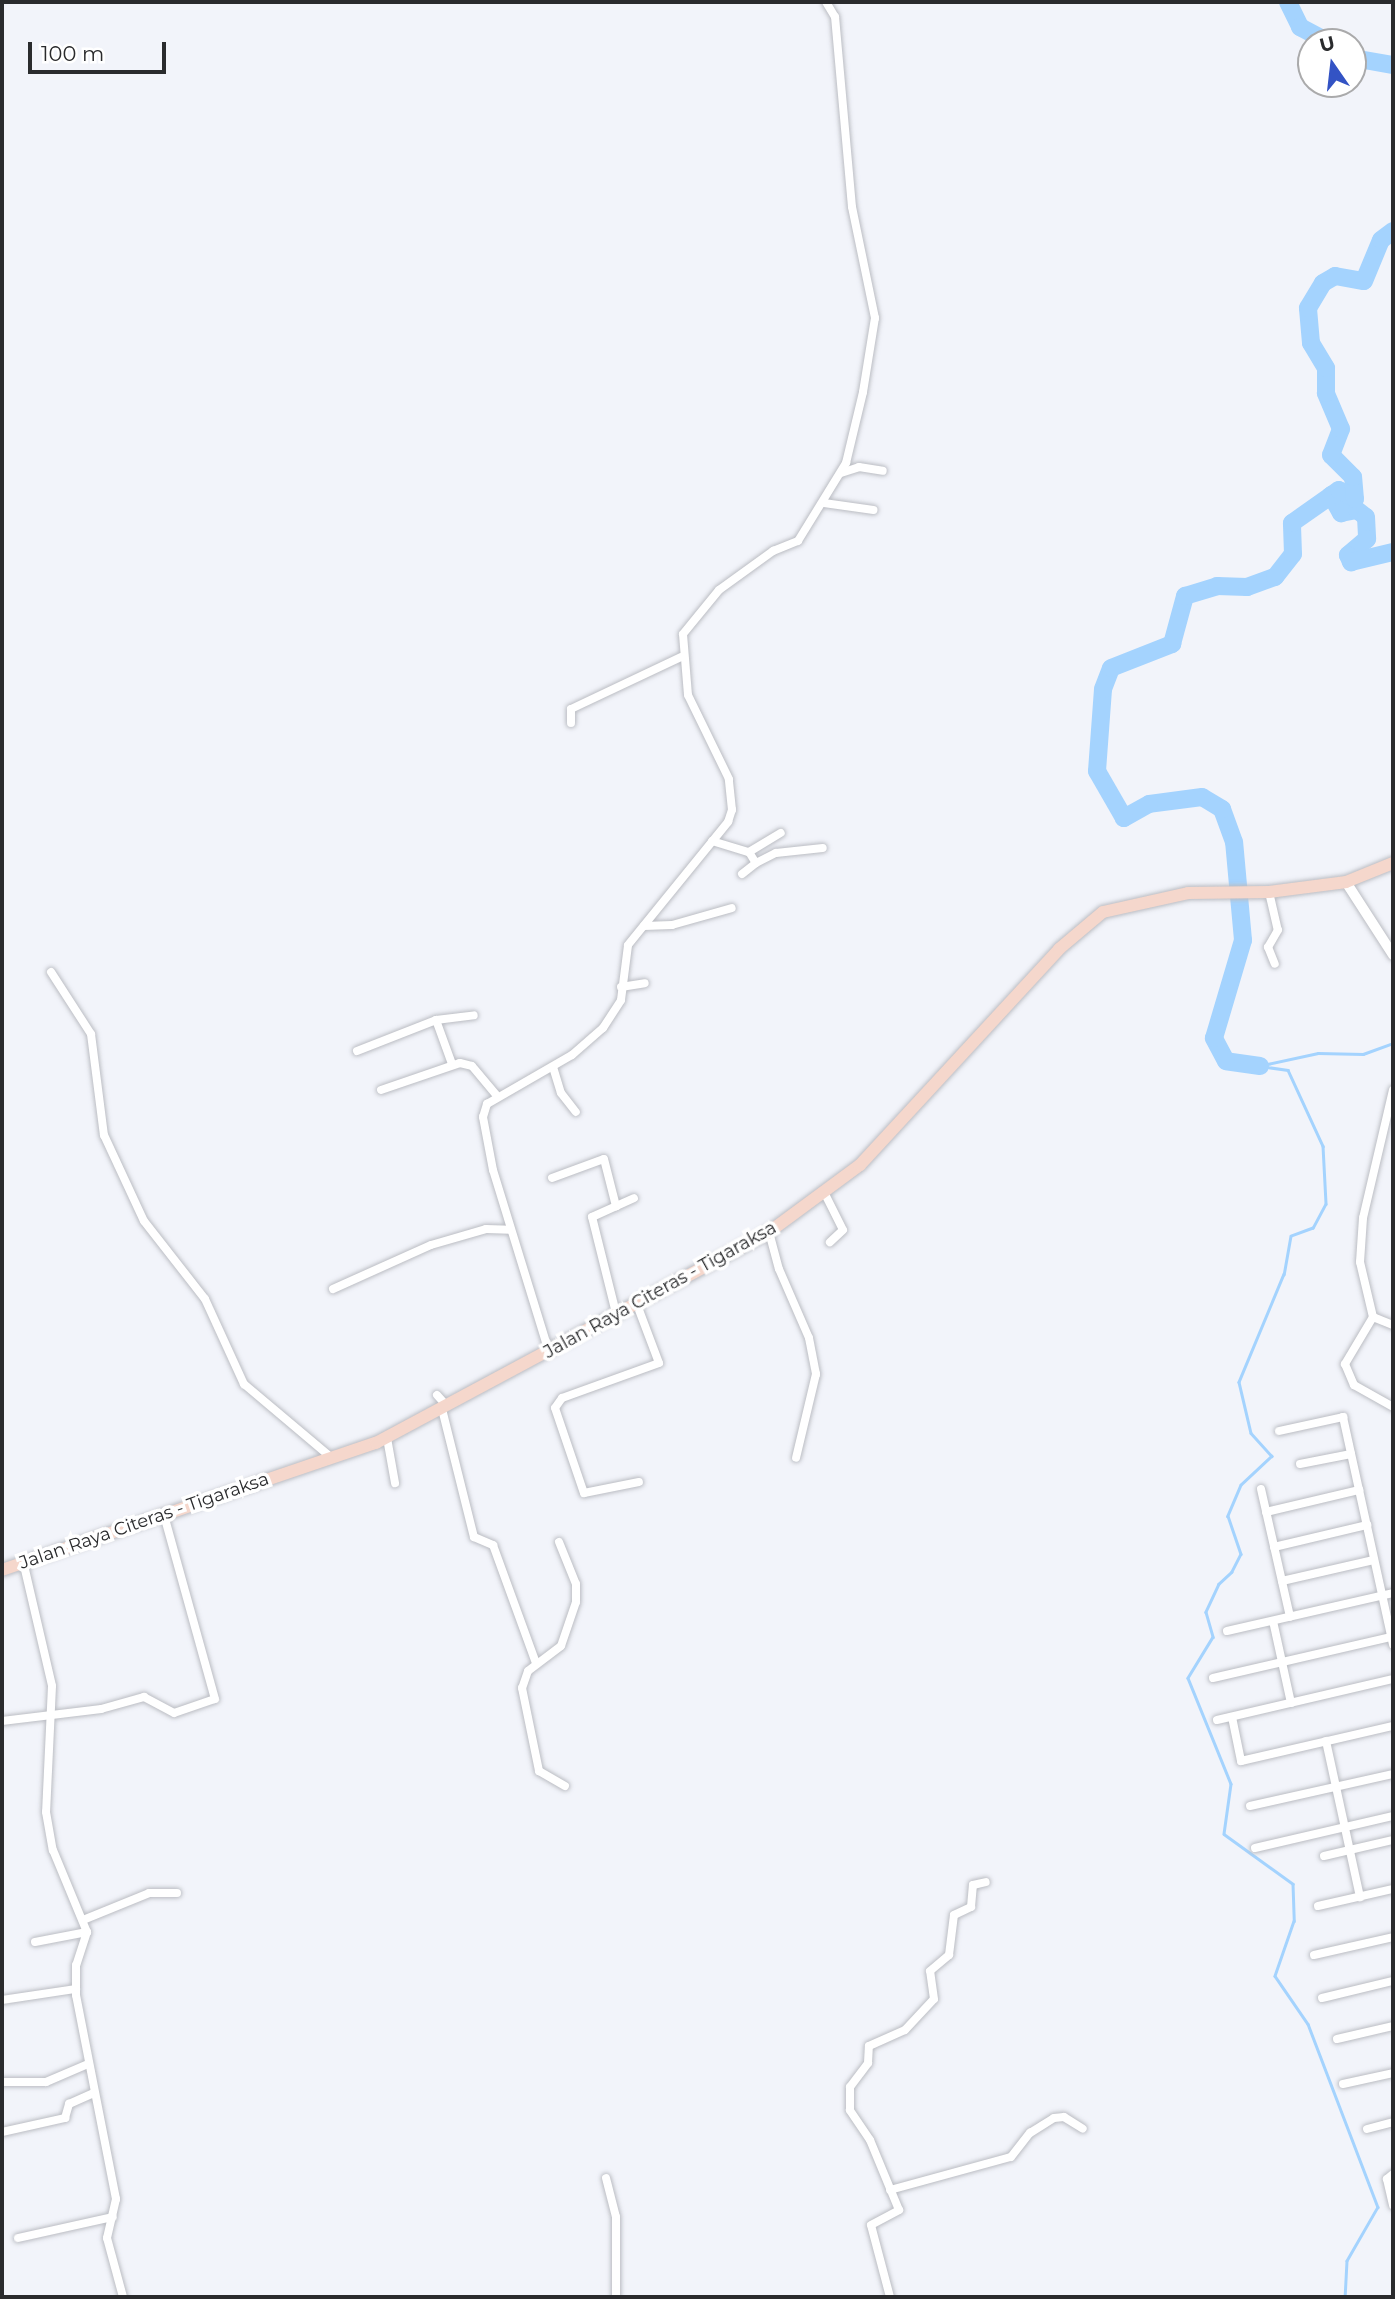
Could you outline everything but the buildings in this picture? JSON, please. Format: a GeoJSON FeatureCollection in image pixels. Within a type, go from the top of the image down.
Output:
{"type":"FeatureCollection","features":[{"type":"Feature","properties":{"kind":"main road","name":"Jalan Raya Citeras - Tigaraksa"},"geometry":{"type":"LineString","coordinates":[[2,1570],[387,1438],[769,1232],[860,1165],[1088,922],[1152,897],[1265,892],[1346,882],[1393,863]]}},
{"type":"Feature","properties":{"kind":"street"},"geometry":{"type":"LineString","coordinates":[[549,1352],[510,1230],[483,1117],[496,1095],[553,1067],[603,1028],[617,1009],[628,945],[728,822],[732,793],[694,713],[681,657],[683,634],[698,612],[750,566],[798,541],[841,473],[863,392],[875,318],[852,207],[835,17],[826,2]]}},
{"type":"Feature","properties":{"kind":"street"},"geometry":{"type":"LineString","coordinates":[[841,473],[859,467],[883,471]]}},
{"type":"Feature","properties":{"kind":"street"},"geometry":{"type":"LineString","coordinates":[[824,503],[874,510]]}},
{"type":"Feature","properties":{"kind":"street"},"geometry":{"type":"LineString","coordinates":[[571,723],[571,709],[681,657]]}},
{"type":"Feature","properties":{"kind":"street"},"geometry":{"type":"LineString","coordinates":[[749,852],[781,834]]}},
{"type":"Feature","properties":{"kind":"street"},"geometry":{"type":"LineString","coordinates":[[712,841],[749,852],[757,863]]}},
{"type":"Feature","properties":{"kind":"street"},"geometry":{"type":"LineString","coordinates":[[742,874],[776,853],[823,848]]}},
{"type":"Feature","properties":{"kind":"street"},"geometry":{"type":"LineString","coordinates":[[1346,882],[1393,955]]}},
{"type":"Feature","properties":{"kind":"street"},"geometry":{"type":"LineString","coordinates":[[1265,892],[1278,930],[1268,947],[1275,964]]}},
{"type":"Feature","properties":{"kind":"street"},"geometry":{"type":"LineString","coordinates":[[644,926],[672,925],[732,908]]}},
{"type":"Feature","properties":{"kind":"street"},"geometry":{"type":"LineString","coordinates":[[51,972],[92,1034],[104,1135],[144,1222],[205,1299],[244,1384],[332,1458]]}},
{"type":"Feature","properties":{"kind":"street"},"geometry":{"type":"LineString","coordinates":[[621,987],[645,983]]}},
{"type":"Feature","properties":{"kind":"street"},"geometry":{"type":"LineString","coordinates":[[357,1051],[436,1020],[474,1015]]}},
{"type":"Feature","properties":{"kind":"street"},"geometry":{"type":"LineString","coordinates":[[436,1020],[452,1064]]}},
{"type":"Feature","properties":{"kind":"street"},"geometry":{"type":"LineString","coordinates":[[381,1090],[452,1064],[472,1066],[496,1095]]}},
{"type":"Feature","properties":{"kind":"street"},"geometry":{"type":"LineString","coordinates":[[553,1067],[561,1093],[576,1112]]}},
{"type":"Feature","properties":{"kind":"street"},"geometry":{"type":"LineString","coordinates":[[1393,1090],[1363,1218],[1360,1262],[1373,1317],[1346,1356],[1347,1374],[1364,1393],[1393,1406]]}},
{"type":"Feature","properties":{"kind":"street"},"geometry":{"type":"LineString","coordinates":[[552,1178],[604,1159],[616,1206]]}},
{"type":"Feature","properties":{"kind":"street"},"geometry":{"type":"LineString","coordinates":[[824,1192],[843,1230],[830,1242]]}},
{"type":"Feature","properties":{"kind":"street"},"geometry":{"type":"LineString","coordinates":[[616,1313],[592,1217],[634,1198]]}},
{"type":"Feature","properties":{"kind":"street"},"geometry":{"type":"LineString","coordinates":[[333,1289],[431,1245],[486,1229],[510,1230]]}},
{"type":"Feature","properties":{"kind":"street"},"geometry":{"type":"LineString","coordinates":[[769,1232],[779,1269],[809,1338],[816,1374],[796,1458]]}},
{"type":"Feature","properties":{"kind":"street"},"geometry":{"type":"LineString","coordinates":[[636,1303],[659,1363],[562,1398],[555,1408],[584,1493],[639,1482]]}},
{"type":"Feature","properties":{"kind":"street"},"geometry":{"type":"LineString","coordinates":[[1373,1317],[1393,1325]]}},
{"type":"Feature","properties":{"kind":"street"},"geometry":{"type":"LineString","coordinates":[[437,1395],[444,1408],[474,1536],[493,1545],[536,1663]]}},
{"type":"Feature","properties":{"kind":"street"},"geometry":{"type":"LineString","coordinates":[[1213,1678],[1392,1641],[1343,1417],[1279,1432]]}},
{"type":"Feature","properties":{"kind":"street"},"geometry":{"type":"LineString","coordinates":[[387,1438],[395,1483]]}},
{"type":"Feature","properties":{"kind":"street"},"geometry":{"type":"LineString","coordinates":[[1300,1464],[1351,1454]]}},
{"type":"Feature","properties":{"kind":"street"},"geometry":{"type":"LineString","coordinates":[[1261,1489],[1290,1617]]}},
{"type":"Feature","properties":{"kind":"street"},"geometry":{"type":"LineString","coordinates":[[1266,1512],[1359,1490]]}},
{"type":"Feature","properties":{"kind":"street"},"geometry":{"type":"LineString","coordinates":[[2,1721],[101,1709],[144,1697],[174,1713],[215,1699],[164,1515]]}},
{"type":"Feature","properties":{"kind":"street"},"geometry":{"type":"LineString","coordinates":[[1274,1547],[1367,1525]]}},
{"type":"Feature","properties":{"kind":"street"},"geometry":{"type":"LineString","coordinates":[[559,1542],[576,1584],[576,1602],[561,1646],[536,1663],[522,1688],[539,1771],[565,1786]]}},
{"type":"Feature","properties":{"kind":"street"},"geometry":{"type":"LineString","coordinates":[[1282,1581],[1374,1560]]}},
{"type":"Feature","properties":{"kind":"street"},"geometry":{"type":"LineString","coordinates":[[23,1562],[48,1655],[51,1713],[46,1812],[53,1850],[87,1932],[75,1965],[76,1989],[88,2064],[116,2199],[108,2248],[123,2297]]}},
{"type":"Feature","properties":{"kind":"street"},"geometry":{"type":"LineString","coordinates":[[1227,1631],[1393,1593]]}},
{"type":"Feature","properties":{"kind":"street"},"geometry":{"type":"LineString","coordinates":[[1273,1621],[1291,1703]]}},
{"type":"Feature","properties":{"kind":"street"},"geometry":{"type":"LineString","coordinates":[[1217,1720],[1393,1679]]}},
{"type":"Feature","properties":{"kind":"street"},"geometry":{"type":"LineString","coordinates":[[1232,1717],[1241,1761],[1393,1726]]}},
{"type":"Feature","properties":{"kind":"street"},"geometry":{"type":"LineString","coordinates":[[1326,1741],[1360,1897]]}},
{"type":"Feature","properties":{"kind":"street"},"geometry":{"type":"LineString","coordinates":[[1250,1806],[1393,1774]]}},
{"type":"Feature","properties":{"kind":"street"},"geometry":{"type":"LineString","coordinates":[[1255,1848],[1393,1816]]}},
{"type":"Feature","properties":{"kind":"street"},"geometry":{"type":"LineString","coordinates":[[1324,1856],[1393,1840]]}},
{"type":"Feature","properties":{"kind":"street"},"geometry":{"type":"LineString","coordinates":[[890,2297],[872,2227],[899,2214],[850,2110],[850,2087],[868,2063],[869,2046],[905,2030],[934,1999],[930,1971],[949,1955],[954,1915],[971,1907],[973,1885],[986,1881]]}},
{"type":"Feature","properties":{"kind":"street"},"geometry":{"type":"LineString","coordinates":[[1318,1906],[1393,1889]]}},
{"type":"Feature","properties":{"kind":"street"},"geometry":{"type":"LineString","coordinates":[[83,1920],[149,1893],[177,1893]]}},
{"type":"Feature","properties":{"kind":"street"},"geometry":{"type":"LineString","coordinates":[[35,1942],[87,1932]]}},
{"type":"Feature","properties":{"kind":"street"},"geometry":{"type":"LineString","coordinates":[[1314,1955],[1393,1937]]}},
{"type":"Feature","properties":{"kind":"street"},"geometry":{"type":"LineString","coordinates":[[1322,1998],[1393,1981]]}},
{"type":"Feature","properties":{"kind":"street"},"geometry":{"type":"LineString","coordinates":[[2,2000],[76,1989]]}},
{"type":"Feature","properties":{"kind":"street"},"geometry":{"type":"LineString","coordinates":[[1337,2039],[1393,2026]]}},
{"type":"Feature","properties":{"kind":"street"},"geometry":{"type":"LineString","coordinates":[[2,2082],[46,2082],[88,2064]]}},
{"type":"Feature","properties":{"kind":"street"},"geometry":{"type":"LineString","coordinates":[[1343,2084],[1393,2073]]}},
{"type":"Feature","properties":{"kind":"street"},"geometry":{"type":"LineString","coordinates":[[2,2132],[65,2118],[69,2104],[94,2093]]}},
{"type":"Feature","properties":{"kind":"street"},"geometry":{"type":"LineString","coordinates":[[890,2190],[1011,2157],[1030,2133],[1054,2118],[1064,2117],[1083,2129]]}},
{"type":"Feature","properties":{"kind":"street"},"geometry":{"type":"LineString","coordinates":[[1367,2129],[1393,2122]]}},
{"type":"Feature","properties":{"kind":"street"},"geometry":{"type":"LineString","coordinates":[[1393,2174],[1387,2179],[1393,2205]]}},
{"type":"Feature","properties":{"kind":"street"},"geometry":{"type":"LineString","coordinates":[[606,2178],[617,2217],[616,2297]]}},
{"type":"Feature","properties":{"kind":"street"},"geometry":{"type":"LineString","coordinates":[[18,2238],[113,2217]]}},
{"type":"Feature","properties":{"kind":"waterway"},"geometry":{"type":"LineString","coordinates":[[1288,2],[1302,28]]}},
{"type":"Feature","properties":{"kind":"waterway"},"geometry":{"type":"LineString","coordinates":[[1367,60],[1393,65]]}},
{"type":"Feature","properties":{"kind":"waterway"},"geometry":{"type":"LineString","coordinates":[[1260,1066],[1226,1061],[1214,1038],[1243,940],[1234,842],[1222,809],[1202,797],[1149,804],[1124,818],[1097,771],[1103,689],[1111,668],[1172,644],[1185,596],[1217,586],[1247,587],[1275,577],[1293,554],[1292,523],[1339,490],[1355,499],[1353,477],[1331,455],[1341,429],[1326,393],[1326,368],[1311,343],[1308,308],[1323,283],[1335,276],[1364,281],[1381,240],[1393,231]]}},
{"type":"Feature","properties":{"kind":"waterway"},"geometry":{"type":"LineString","coordinates":[[1331,495],[1341,513],[1357,510],[1366,517],[1367,539],[1348,555],[1351,562],[1393,552]]}},
{"type":"Feature","properties":{"kind":"waterway"},"geometry":{"type":"LineString","coordinates":[[1263,1065],[1318,1053],[1363,1054],[1393,1043]]}},
{"type":"Feature","properties":{"kind":"waterway"},"geometry":{"type":"LineString","coordinates":[[1260,1066],[1288,1070],[1323,1146],[1326,1204],[1313,1228],[1291,1236],[1284,1274],[1239,1382],[1251,1433],[1272,1456],[1241,1485],[1228,1516],[1241,1554],[1232,1572],[1219,1584],[1206,1612],[1213,1637],[1188,1678],[1231,1784],[1224,1834],[1293,1884],[1294,1921],[1275,1976],[1308,2024],[1378,2207],[1347,2261],[1345,2297]]}}]}
